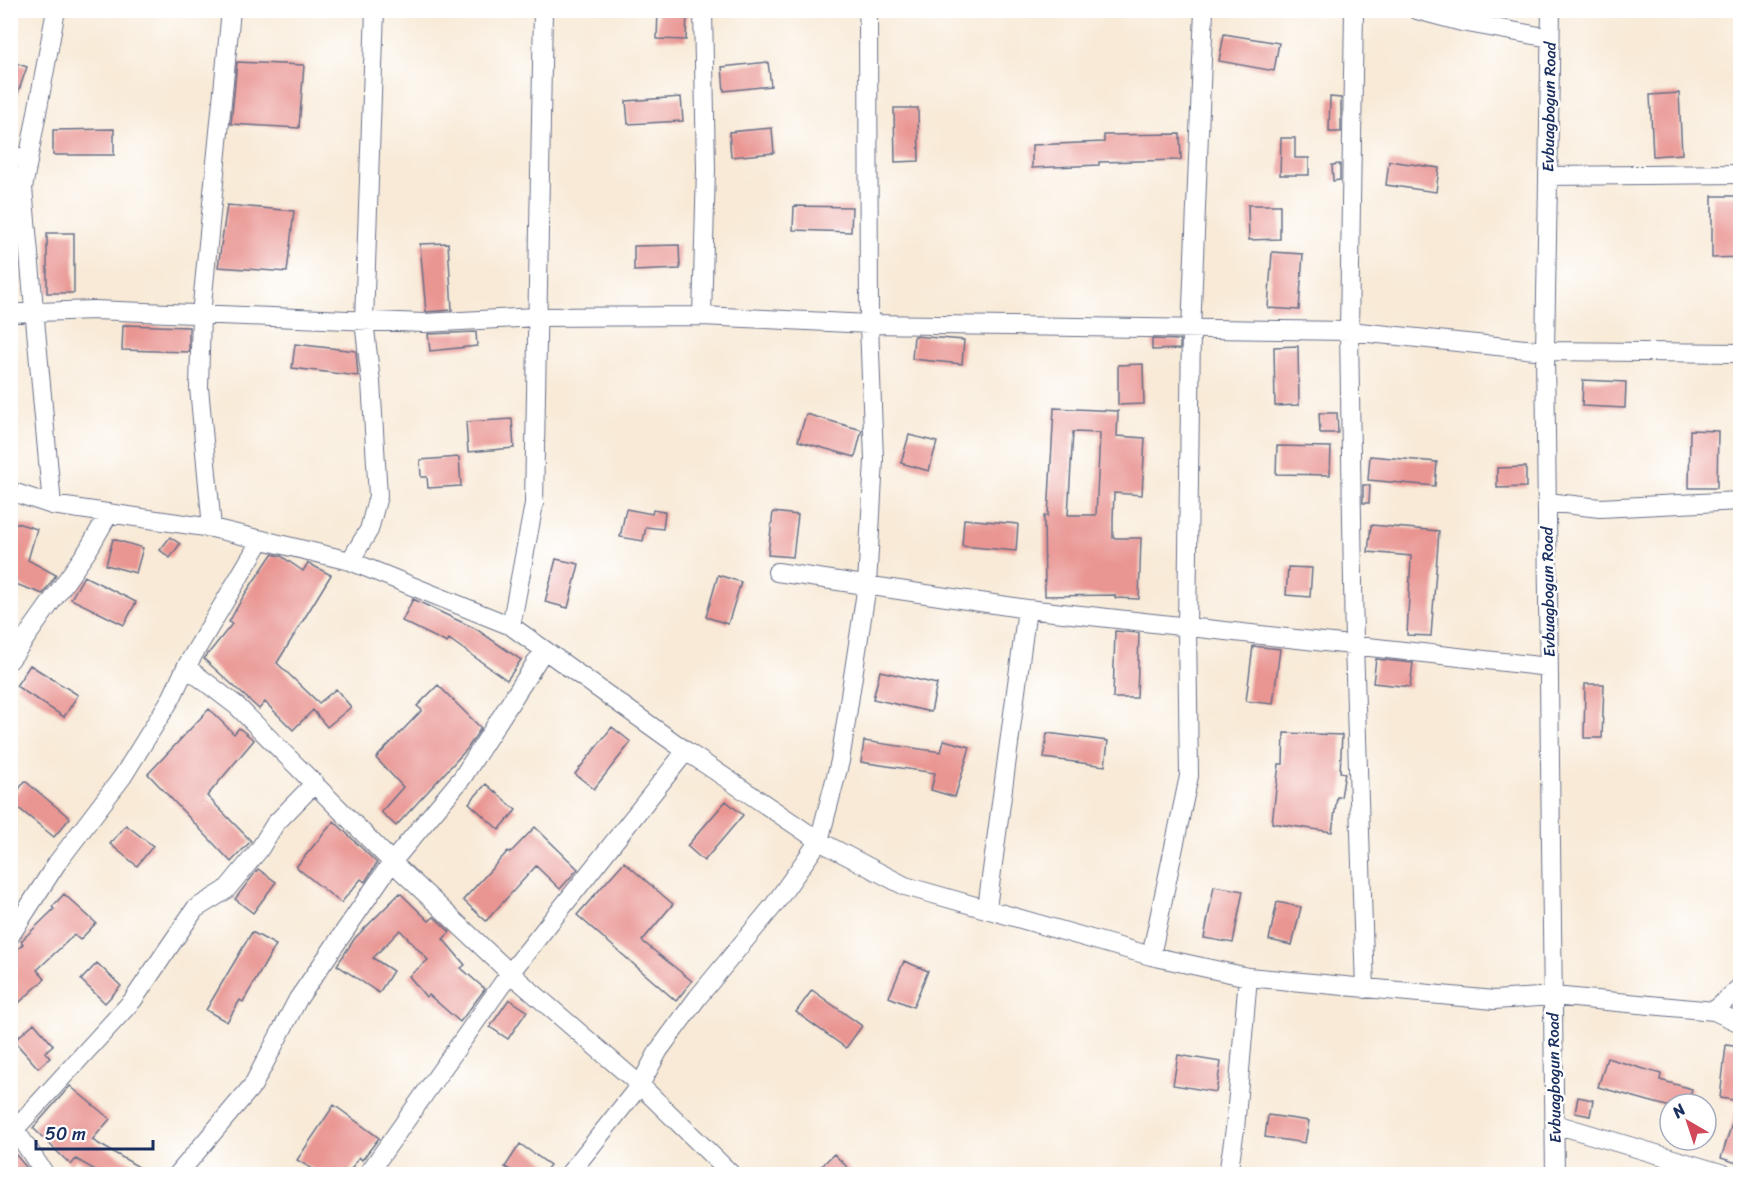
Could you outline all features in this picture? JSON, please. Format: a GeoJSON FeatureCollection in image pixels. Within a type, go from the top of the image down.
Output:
{"type":"FeatureCollection","features":[{"type":"Feature","properties":{"kind":"street"},"geometry":{"type":"LineString","coordinates":[[52,506],[23,188],[56,10]]}},
{"type":"Feature","properties":{"kind":"street"},"geometry":{"type":"LineString","coordinates":[[212,528],[199,387],[201,315],[231,10]]}},
{"type":"Feature","properties":{"kind":"street"},"geometry":{"type":"LineString","coordinates":[[350,561],[369,530],[378,496],[371,382],[364,321],[375,10]]}},
{"type":"Feature","properties":{"kind":"street"},"geometry":{"type":"LineString","coordinates":[[511,626],[534,504],[543,10]]}},
{"type":"Feature","properties":{"kind":"street"},"geometry":{"type":"LineString","coordinates":[[702,316],[706,169],[703,10]]}},
{"type":"Feature","properties":{"kind":"street"},"geometry":{"type":"LineString","coordinates":[[569,1174],[640,1085],[659,1050],[698,997],[774,905],[819,841],[840,761],[867,585],[874,460],[869,324],[868,10]]}},
{"type":"Feature","properties":{"kind":"street"},"geometry":{"type":"LineString","coordinates":[[1151,956],[1190,777],[1187,626],[1191,331],[1204,10]]}},
{"type":"Feature","properties":{"kind":"street"},"geometry":{"type":"LineString","coordinates":[[1354,10],[1349,332],[1354,644],[1365,989]]}},
{"type":"Feature","properties":{"kind":"street"},"geometry":{"type":"LineString","coordinates":[[1417,10],[1462,22],[1550,38]]}},
{"type":"Feature","properties":{"kind":"street","name":"Evbuagbogun Road"},"geometry":{"type":"LineString","coordinates":[[1551,10],[1545,351],[1555,1174]]}},
{"type":"Feature","properties":{"kind":"street"},"geometry":{"type":"LineString","coordinates":[[10,153],[28,162]]}},
{"type":"Feature","properties":{"kind":"street"},"geometry":{"type":"LineString","coordinates":[[1548,176],[1740,174]]}},
{"type":"Feature","properties":{"kind":"street"},"geometry":{"type":"LineString","coordinates":[[10,313],[94,310],[424,323],[536,317],[702,316],[869,324],[1349,332],[1545,351],[1740,353]]}},
{"type":"Feature","properties":{"kind":"street"},"geometry":{"type":"LineString","coordinates":[[10,491],[52,506],[212,528],[350,561],[511,626],[686,751],[819,841],[905,886],[1151,956],[1248,977],[1494,1000],[1553,996],[1714,1011],[1740,1023]]}},
{"type":"Feature","properties":{"kind":"street"},"geometry":{"type":"LineString","coordinates":[[1547,502],[1600,508],[1740,501]]}},
{"type":"Feature","properties":{"kind":"street"},"geometry":{"type":"LineString","coordinates":[[10,660],[88,550],[108,515]]}},
{"type":"Feature","properties":{"kind":"street"},"geometry":{"type":"LineString","coordinates":[[10,936],[57,863],[123,776],[172,697],[186,667],[261,540]]}},
{"type":"Feature","properties":{"kind":"street"},"geometry":{"type":"LineString","coordinates":[[777,572],[1027,609],[1549,667]]}},
{"type":"Feature","properties":{"kind":"street"},"geometry":{"type":"LineString","coordinates":[[987,908],[1027,609]]}},
{"type":"Feature","properties":{"kind":"street"},"geometry":{"type":"LineString","coordinates":[[178,1174],[253,1085],[298,999],[392,862],[462,778],[543,650]]}},
{"type":"Feature","properties":{"kind":"street"},"geometry":{"type":"LineString","coordinates":[[186,667],[237,706],[392,862],[510,973],[640,1085],[731,1174]]}},
{"type":"Feature","properties":{"kind":"street"},"geometry":{"type":"LineString","coordinates":[[368,1174],[510,973],[686,751]]}},
{"type":"Feature","properties":{"kind":"street"},"geometry":{"type":"LineString","coordinates":[[45,1174],[13,1125],[133,1000],[195,909],[226,890],[259,850],[274,824],[315,783]]}},
{"type":"Feature","properties":{"kind":"street"},"geometry":{"type":"LineString","coordinates":[[1228,1174],[1235,1129],[1248,977]]}},
{"type":"Feature","properties":{"kind":"street"},"geometry":{"type":"LineString","coordinates":[[1714,1011],[1740,987]]}},
{"type":"Feature","properties":{"kind":"street"},"geometry":{"type":"LineString","coordinates":[[1554,1124],[1724,1174]]}},
{"type":"Feature","properties":{"kind":"building"},"geometry":{"type":"Polygon","coordinates":[[[658,11],[687,13],[686,40],[657,39],[658,11]]]}},
{"type":"Feature","properties":{"kind":"building"},"geometry":{"type":"Polygon","coordinates":[[[1224,34],[1279,43],[1274,71],[1219,61],[1224,34]]]}},
{"type":"Feature","properties":{"kind":"building"},"geometry":{"type":"Polygon","coordinates":[[[10,61],[27,67],[12,110],[10,109],[10,61]]]}},
{"type":"Feature","properties":{"kind":"building"},"geometry":{"type":"Polygon","coordinates":[[[237,62],[304,65],[299,128],[231,124],[237,62]]]}},
{"type":"Feature","properties":{"kind":"building"},"geometry":{"type":"Polygon","coordinates":[[[768,62],[771,86],[724,91],[722,67],[768,62]]]}},
{"type":"Feature","properties":{"kind":"building"},"geometry":{"type":"Polygon","coordinates":[[[1679,93],[1682,154],[1653,156],[1650,95],[1679,93]]]}},
{"type":"Feature","properties":{"kind":"building"},"geometry":{"type":"Polygon","coordinates":[[[681,97],[683,121],[628,124],[626,101],[681,97]]]}},
{"type":"Feature","properties":{"kind":"building"},"geometry":{"type":"Polygon","coordinates":[[[1330,97],[1341,98],[1341,132],[1329,132],[1330,97]]]}},
{"type":"Feature","properties":{"kind":"building"},"geometry":{"type":"Polygon","coordinates":[[[894,108],[918,108],[919,161],[895,162],[894,108]]]}},
{"type":"Feature","properties":{"kind":"building"},"geometry":{"type":"Polygon","coordinates":[[[772,128],[774,153],[731,157],[729,132],[772,128]]]}},
{"type":"Feature","properties":{"kind":"building"},"geometry":{"type":"Polygon","coordinates":[[[114,129],[114,155],[53,155],[53,130],[114,129]]]}},
{"type":"Feature","properties":{"kind":"building"},"geometry":{"type":"Polygon","coordinates":[[[1180,134],[1181,160],[1099,162],[1099,165],[1032,168],[1032,145],[1104,142],[1104,135],[1180,134]]]}},
{"type":"Feature","properties":{"kind":"building"},"geometry":{"type":"Polygon","coordinates":[[[1281,138],[1295,138],[1295,158],[1309,158],[1309,175],[1280,175],[1281,138]]]}},
{"type":"Feature","properties":{"kind":"building"},"geometry":{"type":"Polygon","coordinates":[[[1389,161],[1439,168],[1436,192],[1386,185],[1389,161]]]}},
{"type":"Feature","properties":{"kind":"building"},"geometry":{"type":"Polygon","coordinates":[[[1340,164],[1340,180],[1333,181],[1332,165],[1340,164]]]}},
{"type":"Feature","properties":{"kind":"building"},"geometry":{"type":"Polygon","coordinates":[[[1712,196],[1740,196],[1740,257],[1712,258],[1712,196]]]}},
{"type":"Feature","properties":{"kind":"building"},"geometry":{"type":"Polygon","coordinates":[[[227,205],[294,211],[287,272],[218,267],[227,205]]]}},
{"type":"Feature","properties":{"kind":"building"},"geometry":{"type":"Polygon","coordinates":[[[1248,205],[1280,205],[1280,239],[1249,240],[1248,205]]]}},
{"type":"Feature","properties":{"kind":"building"},"geometry":{"type":"Polygon","coordinates":[[[794,206],[852,207],[851,232],[793,230],[794,206]]]}},
{"type":"Feature","properties":{"kind":"building"},"geometry":{"type":"Polygon","coordinates":[[[47,233],[74,233],[74,293],[47,293],[47,233]]]}},
{"type":"Feature","properties":{"kind":"building"},"geometry":{"type":"Polygon","coordinates":[[[448,243],[452,310],[426,312],[420,244],[448,243]]]}},
{"type":"Feature","properties":{"kind":"building"},"geometry":{"type":"Polygon","coordinates":[[[679,245],[680,269],[634,271],[634,246],[679,245]]]}},
{"type":"Feature","properties":{"kind":"building"},"geometry":{"type":"Polygon","coordinates":[[[1272,252],[1303,254],[1299,310],[1268,308],[1272,252]]]}},
{"type":"Feature","properties":{"kind":"building"},"geometry":{"type":"Polygon","coordinates":[[[123,325],[189,327],[189,352],[122,350],[123,325]]]}},
{"type":"Feature","properties":{"kind":"building"},"geometry":{"type":"Polygon","coordinates":[[[476,332],[477,346],[430,351],[428,334],[476,332]]]}},
{"type":"Feature","properties":{"kind":"building"},"geometry":{"type":"Polygon","coordinates":[[[914,336],[964,340],[962,364],[912,359],[914,336]]]}},
{"type":"Feature","properties":{"kind":"building"},"geometry":{"type":"Polygon","coordinates":[[[1152,339],[1180,340],[1180,349],[1152,350],[1152,339]]]}},
{"type":"Feature","properties":{"kind":"building"},"geometry":{"type":"Polygon","coordinates":[[[295,344],[356,351],[358,376],[292,368],[295,344]]]}},
{"type":"Feature","properties":{"kind":"building"},"geometry":{"type":"Polygon","coordinates":[[[1298,346],[1299,405],[1275,406],[1274,347],[1298,346]]]}},
{"type":"Feature","properties":{"kind":"building"},"geometry":{"type":"Polygon","coordinates":[[[1143,364],[1144,404],[1118,405],[1118,365],[1143,364]]]}},
{"type":"Feature","properties":{"kind":"building"},"geometry":{"type":"Polygon","coordinates":[[[1583,380],[1626,382],[1625,408],[1582,406],[1583,380]]]}},
{"type":"Feature","properties":{"kind":"building"},"geometry":{"type":"Polygon","coordinates":[[[1054,408],[1118,411],[1117,436],[1145,438],[1142,495],[1114,493],[1113,519],[1113,538],[1141,538],[1139,599],[1115,598],[1115,595],[1045,596],[1044,516],[1048,516],[1054,408]],[[1073,432],[1068,515],[1096,515],[1100,433],[1073,432]]]}},
{"type":"Feature","properties":{"kind":"building"},"geometry":{"type":"Polygon","coordinates":[[[1319,413],[1337,413],[1338,433],[1320,433],[1319,413]]]}},
{"type":"Feature","properties":{"kind":"building"},"geometry":{"type":"Polygon","coordinates":[[[806,414],[862,430],[855,457],[798,441],[806,414]]]}},
{"type":"Feature","properties":{"kind":"building"},"geometry":{"type":"Polygon","coordinates":[[[512,419],[514,448],[468,452],[466,422],[512,419]]]}},
{"type":"Feature","properties":{"kind":"building"},"geometry":{"type":"Polygon","coordinates":[[[1690,430],[1718,431],[1717,488],[1689,488],[1690,430]]]}},
{"type":"Feature","properties":{"kind":"building"},"geometry":{"type":"Polygon","coordinates":[[[909,435],[937,442],[929,471],[901,463],[909,435]]]}},
{"type":"Feature","properties":{"kind":"building"},"geometry":{"type":"Polygon","coordinates":[[[1277,446],[1331,447],[1330,475],[1276,474],[1277,446]]]}},
{"type":"Feature","properties":{"kind":"building"},"geometry":{"type":"Polygon","coordinates":[[[1370,456],[1437,462],[1435,486],[1368,480],[1370,456]]]}},
{"type":"Feature","properties":{"kind":"building"},"geometry":{"type":"Polygon","coordinates":[[[459,457],[461,486],[428,488],[427,477],[421,477],[420,460],[459,457]]]}},
{"type":"Feature","properties":{"kind":"building"},"geometry":{"type":"Polygon","coordinates":[[[1526,467],[1526,487],[1497,488],[1497,468],[1526,467]]]}},
{"type":"Feature","properties":{"kind":"building"},"geometry":{"type":"Polygon","coordinates":[[[1363,485],[1370,485],[1369,503],[1363,503],[1363,485]]]}},
{"type":"Feature","properties":{"kind":"building"},"geometry":{"type":"Polygon","coordinates":[[[626,509],[652,514],[653,510],[665,512],[663,529],[646,527],[643,541],[620,537],[626,509]]]}},
{"type":"Feature","properties":{"kind":"building"},"geometry":{"type":"Polygon","coordinates":[[[773,512],[798,515],[793,557],[768,555],[773,512]]]}},
{"type":"Feature","properties":{"kind":"building"},"geometry":{"type":"Polygon","coordinates":[[[964,519],[1018,524],[1016,551],[962,546],[964,519]]]}},
{"type":"Feature","properties":{"kind":"building"},"geometry":{"type":"Polygon","coordinates":[[[10,521],[37,529],[28,560],[56,575],[43,594],[10,582],[10,521]]]}},
{"type":"Feature","properties":{"kind":"building"},"geometry":{"type":"Polygon","coordinates":[[[1371,525],[1439,531],[1431,636],[1407,635],[1411,556],[1368,552],[1371,525]]]}},
{"type":"Feature","properties":{"kind":"building"},"geometry":{"type":"Polygon","coordinates":[[[170,537],[180,544],[170,558],[160,550],[170,537]]]}},
{"type":"Feature","properties":{"kind":"building"},"geometry":{"type":"Polygon","coordinates":[[[113,539],[143,548],[136,573],[106,565],[113,539]]]}},
{"type":"Feature","properties":{"kind":"building"},"geometry":{"type":"Polygon","coordinates":[[[272,554],[281,556],[303,571],[308,563],[331,575],[277,663],[319,703],[336,689],[351,707],[327,727],[313,710],[293,730],[265,702],[259,709],[204,659],[232,624],[229,622],[243,597],[272,554]]]}},
{"type":"Feature","properties":{"kind":"building"},"geometry":{"type":"Polygon","coordinates":[[[556,559],[579,564],[568,608],[545,602],[556,559]]]}},
{"type":"Feature","properties":{"kind":"building"},"geometry":{"type":"Polygon","coordinates":[[[1288,567],[1312,568],[1310,597],[1286,595],[1288,567]]]}},
{"type":"Feature","properties":{"kind":"building"},"geometry":{"type":"Polygon","coordinates":[[[718,575],[741,582],[728,624],[706,617],[718,575]]]}},
{"type":"Feature","properties":{"kind":"building"},"geometry":{"type":"Polygon","coordinates":[[[84,576],[136,602],[124,625],[71,599],[84,576]]]}},
{"type":"Feature","properties":{"kind":"building"},"geometry":{"type":"Polygon","coordinates":[[[413,599],[476,629],[521,660],[507,680],[449,639],[447,643],[402,621],[413,599]]]}},
{"type":"Feature","properties":{"kind":"building"},"geometry":{"type":"Polygon","coordinates":[[[1115,631],[1139,633],[1137,698],[1113,698],[1115,631]]]}},
{"type":"Feature","properties":{"kind":"building"},"geometry":{"type":"Polygon","coordinates":[[[1253,646],[1280,649],[1273,704],[1246,701],[1253,646]]]}},
{"type":"Feature","properties":{"kind":"building"},"geometry":{"type":"Polygon","coordinates":[[[1376,659],[1413,663],[1410,687],[1373,683],[1376,659]]]}},
{"type":"Feature","properties":{"kind":"building"},"geometry":{"type":"Polygon","coordinates":[[[30,665],[78,695],[64,717],[16,686],[30,665]]]}},
{"type":"Feature","properties":{"kind":"building"},"geometry":{"type":"Polygon","coordinates":[[[880,671],[937,684],[931,712],[873,699],[880,671]]]}},
{"type":"Feature","properties":{"kind":"building"},"geometry":{"type":"Polygon","coordinates":[[[1585,684],[1604,684],[1602,738],[1584,738],[1585,684]]]}},
{"type":"Feature","properties":{"kind":"building"},"geometry":{"type":"Polygon","coordinates":[[[438,685],[481,728],[467,749],[396,826],[381,812],[403,787],[376,758],[422,710],[417,706],[438,685]]]}},
{"type":"Feature","properties":{"kind":"building"},"geometry":{"type":"Polygon","coordinates":[[[209,709],[234,734],[239,728],[254,740],[207,796],[251,841],[231,862],[148,774],[209,709]]]}},
{"type":"Feature","properties":{"kind":"building"},"geometry":{"type":"Polygon","coordinates":[[[612,727],[631,742],[594,789],[575,774],[612,727]]]}},
{"type":"Feature","properties":{"kind":"building"},"geometry":{"type":"Polygon","coordinates":[[[1047,733],[1108,741],[1105,766],[1044,758],[1047,733]]]}},
{"type":"Feature","properties":{"kind":"building"},"geometry":{"type":"Polygon","coordinates":[[[1284,733],[1342,735],[1340,772],[1345,773],[1341,797],[1337,797],[1332,832],[1272,823],[1279,764],[1283,764],[1284,733]]]}},
{"type":"Feature","properties":{"kind":"building"},"geometry":{"type":"Polygon","coordinates":[[[944,740],[970,747],[955,797],[931,790],[935,773],[861,762],[864,741],[941,752],[944,740]]]}},
{"type":"Feature","properties":{"kind":"building"},"geometry":{"type":"Polygon","coordinates":[[[25,781],[70,818],[54,837],[10,801],[25,781]]]}},
{"type":"Feature","properties":{"kind":"building"},"geometry":{"type":"Polygon","coordinates":[[[486,784],[516,810],[499,830],[469,803],[486,784]]]}},
{"type":"Feature","properties":{"kind":"building"},"geometry":{"type":"Polygon","coordinates":[[[726,801],[743,815],[704,861],[687,846],[726,801]]]}},
{"type":"Feature","properties":{"kind":"building"},"geometry":{"type":"Polygon","coordinates":[[[334,821],[377,863],[365,882],[361,879],[341,903],[296,867],[334,821]]]}},
{"type":"Feature","properties":{"kind":"building"},"geometry":{"type":"Polygon","coordinates":[[[126,825],[153,846],[137,866],[110,844],[126,825]]]}},
{"type":"Feature","properties":{"kind":"building"},"geometry":{"type":"Polygon","coordinates":[[[535,827],[578,869],[560,889],[536,866],[486,921],[463,900],[508,851],[510,853],[535,827]]]}},
{"type":"Feature","properties":{"kind":"building"},"geometry":{"type":"Polygon","coordinates":[[[624,862],[673,904],[642,941],[692,981],[676,1001],[577,915],[624,862]]]}},
{"type":"Feature","properties":{"kind":"building"},"geometry":{"type":"Polygon","coordinates":[[[258,869],[276,882],[253,913],[235,899],[258,869]]]}},
{"type":"Feature","properties":{"kind":"building"},"geometry":{"type":"Polygon","coordinates":[[[1214,886],[1243,891],[1233,943],[1204,938],[1214,886]]]}},
{"type":"Feature","properties":{"kind":"building"},"geometry":{"type":"Polygon","coordinates":[[[400,893],[429,921],[434,917],[450,932],[443,939],[465,965],[461,968],[485,989],[460,1022],[429,995],[426,997],[409,976],[428,960],[400,930],[373,958],[393,971],[379,993],[337,965],[355,938],[400,893]]]}},
{"type":"Feature","properties":{"kind":"building"},"geometry":{"type":"Polygon","coordinates":[[[64,894],[96,923],[80,940],[74,935],[37,970],[45,979],[10,1011],[10,957],[23,944],[21,941],[54,909],[52,907],[64,894]]]}},
{"type":"Feature","properties":{"kind":"building"},"geometry":{"type":"Polygon","coordinates":[[[1277,902],[1301,907],[1292,945],[1269,940],[1277,902]]]}},
{"type":"Feature","properties":{"kind":"building"},"geometry":{"type":"Polygon","coordinates":[[[252,932],[276,945],[243,1002],[240,1000],[227,1022],[206,1010],[252,932]]]}},
{"type":"Feature","properties":{"kind":"building"},"geometry":{"type":"Polygon","coordinates":[[[904,961],[928,971],[913,1007],[889,997],[904,961]]]}},
{"type":"Feature","properties":{"kind":"building"},"geometry":{"type":"Polygon","coordinates":[[[97,963],[121,986],[105,1003],[81,980],[97,963]]]}},
{"type":"Feature","properties":{"kind":"building"},"geometry":{"type":"Polygon","coordinates":[[[812,990],[862,1026],[846,1048],[796,1012],[812,990]]]}},
{"type":"Feature","properties":{"kind":"building"},"geometry":{"type":"Polygon","coordinates":[[[509,999],[527,1011],[508,1039],[490,1027],[509,999]]]}},
{"type":"Feature","properties":{"kind":"building"},"geometry":{"type":"Polygon","coordinates":[[[34,1023],[53,1045],[45,1052],[50,1058],[38,1068],[14,1041],[34,1023]]]}},
{"type":"Feature","properties":{"kind":"building"},"geometry":{"type":"Polygon","coordinates":[[[1726,1045],[1740,1047],[1740,1101],[1720,1098],[1726,1045]]]}},
{"type":"Feature","properties":{"kind":"building"},"geometry":{"type":"Polygon","coordinates":[[[1178,1055],[1221,1062],[1216,1092],[1173,1085],[1178,1055]]]}},
{"type":"Feature","properties":{"kind":"building"},"geometry":{"type":"Polygon","coordinates":[[[1607,1058],[1661,1074],[1660,1080],[1692,1089],[1691,1092],[1658,1092],[1658,1104],[1598,1087],[1607,1058]]]}},
{"type":"Feature","properties":{"kind":"building"},"geometry":{"type":"Polygon","coordinates":[[[70,1086],[110,1119],[92,1140],[151,1174],[102,1174],[76,1159],[71,1165],[33,1128],[70,1086]]]}},
{"type":"Feature","properties":{"kind":"building"},"geometry":{"type":"Polygon","coordinates":[[[1578,1097],[1593,1100],[1590,1116],[1575,1113],[1578,1097]]]}},
{"type":"Feature","properties":{"kind":"building"},"geometry":{"type":"Polygon","coordinates":[[[334,1105],[379,1138],[362,1160],[359,1157],[348,1174],[321,1174],[297,1160],[334,1105]]]}},
{"type":"Feature","properties":{"kind":"building"},"geometry":{"type":"Polygon","coordinates":[[[1738,1105],[1740,1105],[1740,1164],[1721,1158],[1738,1105]]]}},
{"type":"Feature","properties":{"kind":"building"},"geometry":{"type":"Polygon","coordinates":[[[1268,1115],[1309,1121],[1305,1143],[1265,1137],[1268,1115]]]}},
{"type":"Feature","properties":{"kind":"building"},"geometry":{"type":"Polygon","coordinates":[[[520,1144],[550,1165],[543,1174],[517,1174],[505,1167],[520,1144]]]}},
{"type":"Feature","properties":{"kind":"building"},"geometry":{"type":"Polygon","coordinates":[[[10,1148],[27,1168],[20,1174],[10,1174],[10,1148]]]}},
{"type":"Feature","properties":{"kind":"building"},"geometry":{"type":"Polygon","coordinates":[[[834,1154],[854,1174],[813,1174],[834,1154]]]}}]}
